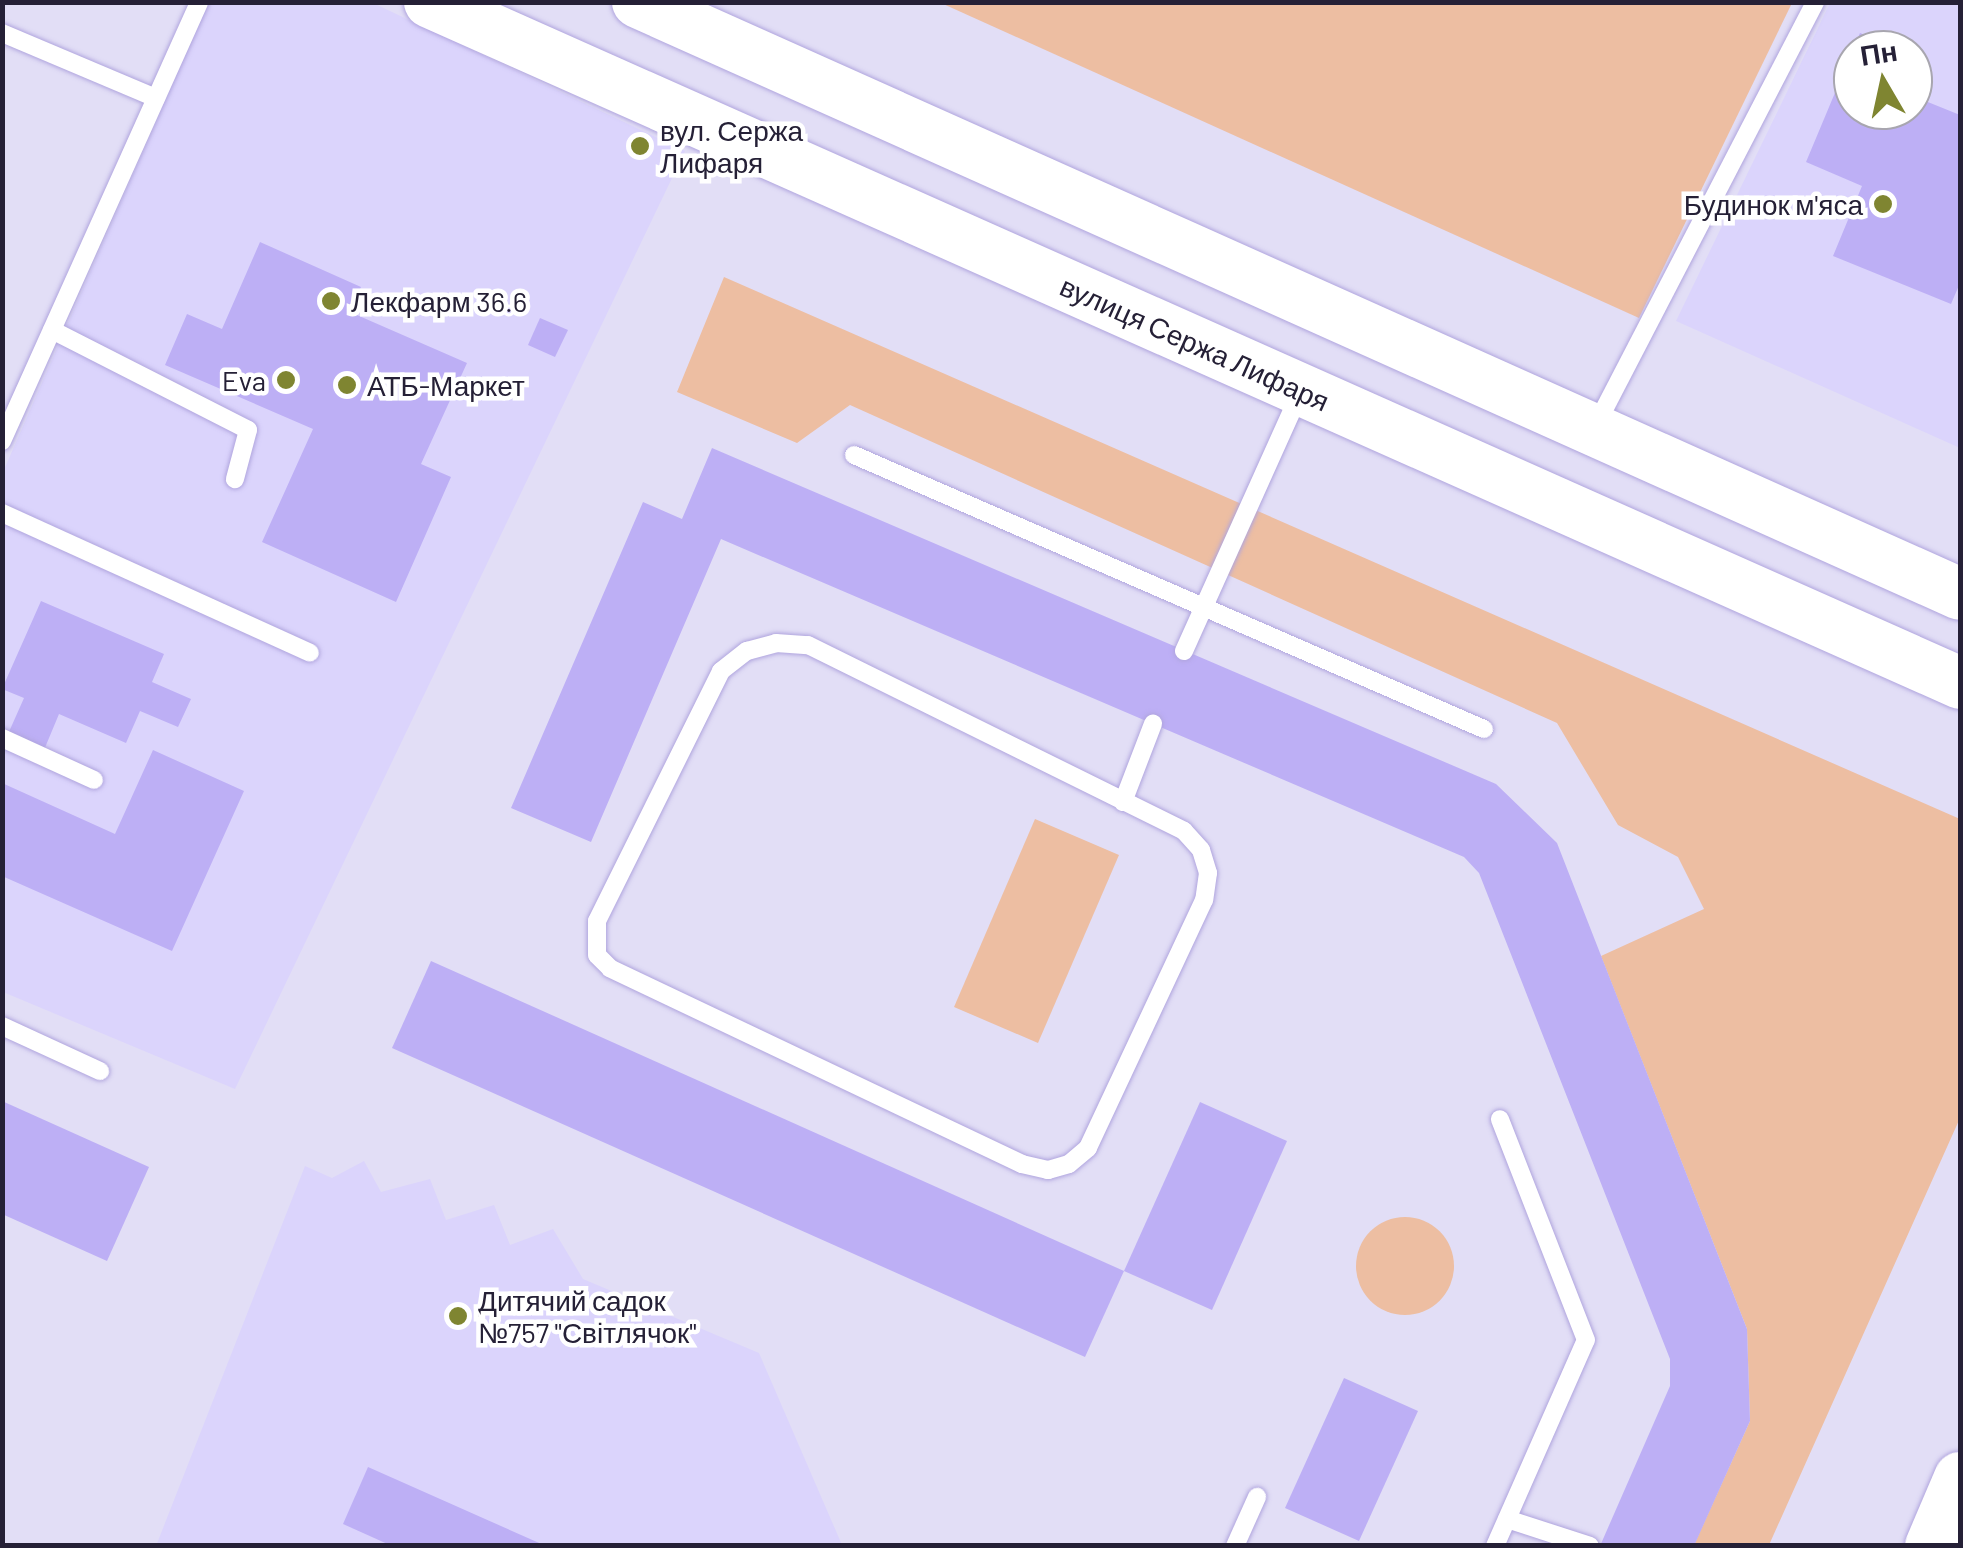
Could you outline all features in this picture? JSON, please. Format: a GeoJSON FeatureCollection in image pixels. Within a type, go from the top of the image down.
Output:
{"type":"FeatureCollection","features":[{"type":"Feature","properties":{"kind":"street","name":"вулиця Сержа Лифаря"},"geometry":{"type":"LineString","coordinates":[[430,2],[1960,683]]}},
{"type":"Feature","properties":{"kind":"street"},"geometry":{"type":"LineString","coordinates":[[638,2],[1960,594]]}},
{"type":"Feature","properties":{"kind":"street"},"geometry":{"type":"LineString","coordinates":[[1931,1546],[1960,1478]]}},
{"type":"Feature","properties":{"kind":"lane"},"geometry":{"type":"LineString","coordinates":[[2,440],[199,2]]}},
{"type":"Feature","properties":{"kind":"lane"},"geometry":{"type":"LineString","coordinates":[[1594,430],[1814,2]]}},
{"type":"Feature","properties":{"kind":"lane"},"geometry":{"type":"LineString","coordinates":[[2,33],[156,98]]}},
{"type":"Feature","properties":{"kind":"lane"},"geometry":{"type":"LineString","coordinates":[[52,330],[248,430],[235,479]]}},
{"type":"Feature","properties":{"kind":"lane"},"geometry":{"type":"LineString","coordinates":[[1184,651],[1302,390]]}},
{"type":"Feature","properties":{"kind":"lane"},"geometry":{"type":"LineString","coordinates":[[854,455],[1202,612],[1484,729]]}},
{"type":"Feature","properties":{"kind":"lane"},"geometry":{"type":"LineString","coordinates":[[2,512],[310,654]]}},
{"type":"Feature","properties":{"kind":"lane"},"geometry":{"type":"LineString","coordinates":[[808,644],[1123,802],[1184,831],[1201,850],[1206,886],[1088,1148],[1069,1164],[1048,1170],[1022,1164],[610,968],[597,955],[596,920],[720,671],[762,647],[808,644]]}},
{"type":"Feature","properties":{"kind":"lane"},"geometry":{"type":"LineString","coordinates":[[1123,802],[1153,724]]}},
{"type":"Feature","properties":{"kind":"lane"},"geometry":{"type":"LineString","coordinates":[[2,738],[94,780]]}},
{"type":"Feature","properties":{"kind":"lane"},"geometry":{"type":"LineString","coordinates":[[2,1026],[100,1071]]}},
{"type":"Feature","properties":{"kind":"lane"},"geometry":{"type":"LineString","coordinates":[[1496,1546],[1586,1340],[1500,1119]]}},
{"type":"Feature","properties":{"kind":"lane"},"geometry":{"type":"LineString","coordinates":[[1236,1546],[1257,1497]]}},
{"type":"Feature","properties":{"kind":"lane"},"geometry":{"type":"LineString","coordinates":[[1507,1520],[1590,1546]]}},
{"type":"Feature","properties":{"kind":"shaded area"},"geometry":{"type":"Polygon","coordinates":[[[208,3],[373,3],[685,151],[235,1089],[3,992],[3,472],[208,3]]]}},
{"type":"Feature","properties":{"kind":"shaded area"},"geometry":{"type":"Polygon","coordinates":[[[941,3],[1792,3],[1639,318],[941,3]]]}},
{"type":"Feature","properties":{"kind":"shaded area"},"geometry":{"type":"Polygon","coordinates":[[[1830,3],[1960,3],[1960,448],[1676,321],[1830,3]]]}},
{"type":"Feature","properties":{"kind":"shaded area"},"geometry":{"type":"Polygon","coordinates":[[[724,277],[1960,819],[1960,1118],[1769,1545],[1694,1545],[1750,1421],[1747,1329],[1601,956],[1704,909],[1678,857],[1618,825],[1557,723],[850,405],[797,443],[677,392],[724,277]]]}},
{"type":"Feature","properties":{"kind":"shaded area"},"geometry":{"type":"Polygon","coordinates":[[[1035,819],[1119,855],[1038,1043],[954,1007],[1035,819]]]}},
{"type":"Feature","properties":{"kind":"shaded area","name":"Дитячий садок №757 \"Світлячок\""},"geometry":{"type":"Polygon","coordinates":[[[364,1161],[381,1192],[430,1179],[446,1220],[494,1205],[510,1245],[553,1229],[583,1279],[759,1353],[842,1545],[156,1546],[305,1166],[332,1178],[364,1161]]]}},
{"type":"Feature","properties":{"kind":"shaded area"},"geometry":{"type":"Polygon","coordinates":[[[1405,1217],[1424,1221],[1440,1231],[1450,1247],[1454,1266],[1450,1285],[1440,1301],[1424,1311],[1405,1315],[1386,1311],[1370,1301],[1360,1285],[1356,1266],[1360,1247],[1370,1231],[1386,1221],[1405,1217]]]}},
{"type":"Feature","properties":{"kind":"building"},"geometry":{"type":"Polygon","coordinates":[[[1833,98],[1833,130],[1933,130],[1933,104],[1960,115],[1960,283],[1951,304],[1833,256],[1862,186],[1806,162],[1833,98]]]}},
{"type":"Feature","properties":{"kind":"building"},"geometry":{"type":"Polygon","coordinates":[[[260,242],[361,287],[350,312],[467,363],[421,464],[451,477],[396,602],[262,542],[313,429],[165,365],[187,314],[222,329],[260,242]]]}},
{"type":"Feature","properties":{"kind":"building"},"geometry":{"type":"Polygon","coordinates":[[[540,318],[568,330],[555,357],[528,345],[540,318]]]}},
{"type":"Feature","properties":{"kind":"building"},"geometry":{"type":"Polygon","coordinates":[[[712,448],[1496,784],[1557,843],[1747,1329],[1750,1421],[1694,1546],[1600,1546],[1670,1386],[1670,1359],[1479,873],[1464,857],[721,539],[591,842],[511,808],[643,502],[682,519],[712,448]]]}},
{"type":"Feature","properties":{"kind":"building"},"geometry":{"type":"Polygon","coordinates":[[[41,601],[164,654],[152,682],[191,699],[178,727],[140,711],[126,743],[59,714],[44,750],[8,734],[24,698],[2,689],[41,601]]]}},
{"type":"Feature","properties":{"kind":"building"},"geometry":{"type":"Polygon","coordinates":[[[153,750],[244,791],[172,951],[2,876],[2,783],[115,834],[153,750]]]}},
{"type":"Feature","properties":{"kind":"building"},"geometry":{"type":"Polygon","coordinates":[[[431,961],[1124,1271],[1085,1357],[392,1048],[431,961]]]}},
{"type":"Feature","properties":{"kind":"building"},"geometry":{"type":"Polygon","coordinates":[[[2,1101],[149,1167],[107,1261],[2,1214],[2,1101]]]}},
{"type":"Feature","properties":{"kind":"building"},"geometry":{"type":"Polygon","coordinates":[[[1200,1102],[1287,1141],[1212,1310],[1124,1271],[1200,1102]]]}},
{"type":"Feature","properties":{"kind":"building"},"geometry":{"type":"Polygon","coordinates":[[[1344,1378],[1418,1411],[1359,1541],[1285,1508],[1344,1378]]]}},
{"type":"Feature","properties":{"kind":"building"},"geometry":{"type":"Polygon","coordinates":[[[368,1467],[546,1546],[392,1546],[343,1524],[368,1467]]]}},
{"type":"Feature","properties":{"kind":"place","name":"вул. Сержа Лифаря"},"geometry":{"type":"Point","coordinates":[640,146]}},
{"type":"Feature","properties":{"kind":"place","name":"Будинок м'яса"},"geometry":{"type":"Point","coordinates":[1883,204]}},
{"type":"Feature","properties":{"kind":"place","name":"Лекфарм 36.6"},"geometry":{"type":"Point","coordinates":[331,301]}},
{"type":"Feature","properties":{"kind":"place","name":"Eva"},"geometry":{"type":"Point","coordinates":[286,380]}},
{"type":"Feature","properties":{"kind":"place","name":"АТБ-Маркет"},"geometry":{"type":"Point","coordinates":[347,385]}},
{"type":"Feature","properties":{"kind":"place","name":"Дитячий садок №757 \"Світлячок\""},"geometry":{"type":"Point","coordinates":[458,1316]}}]}
